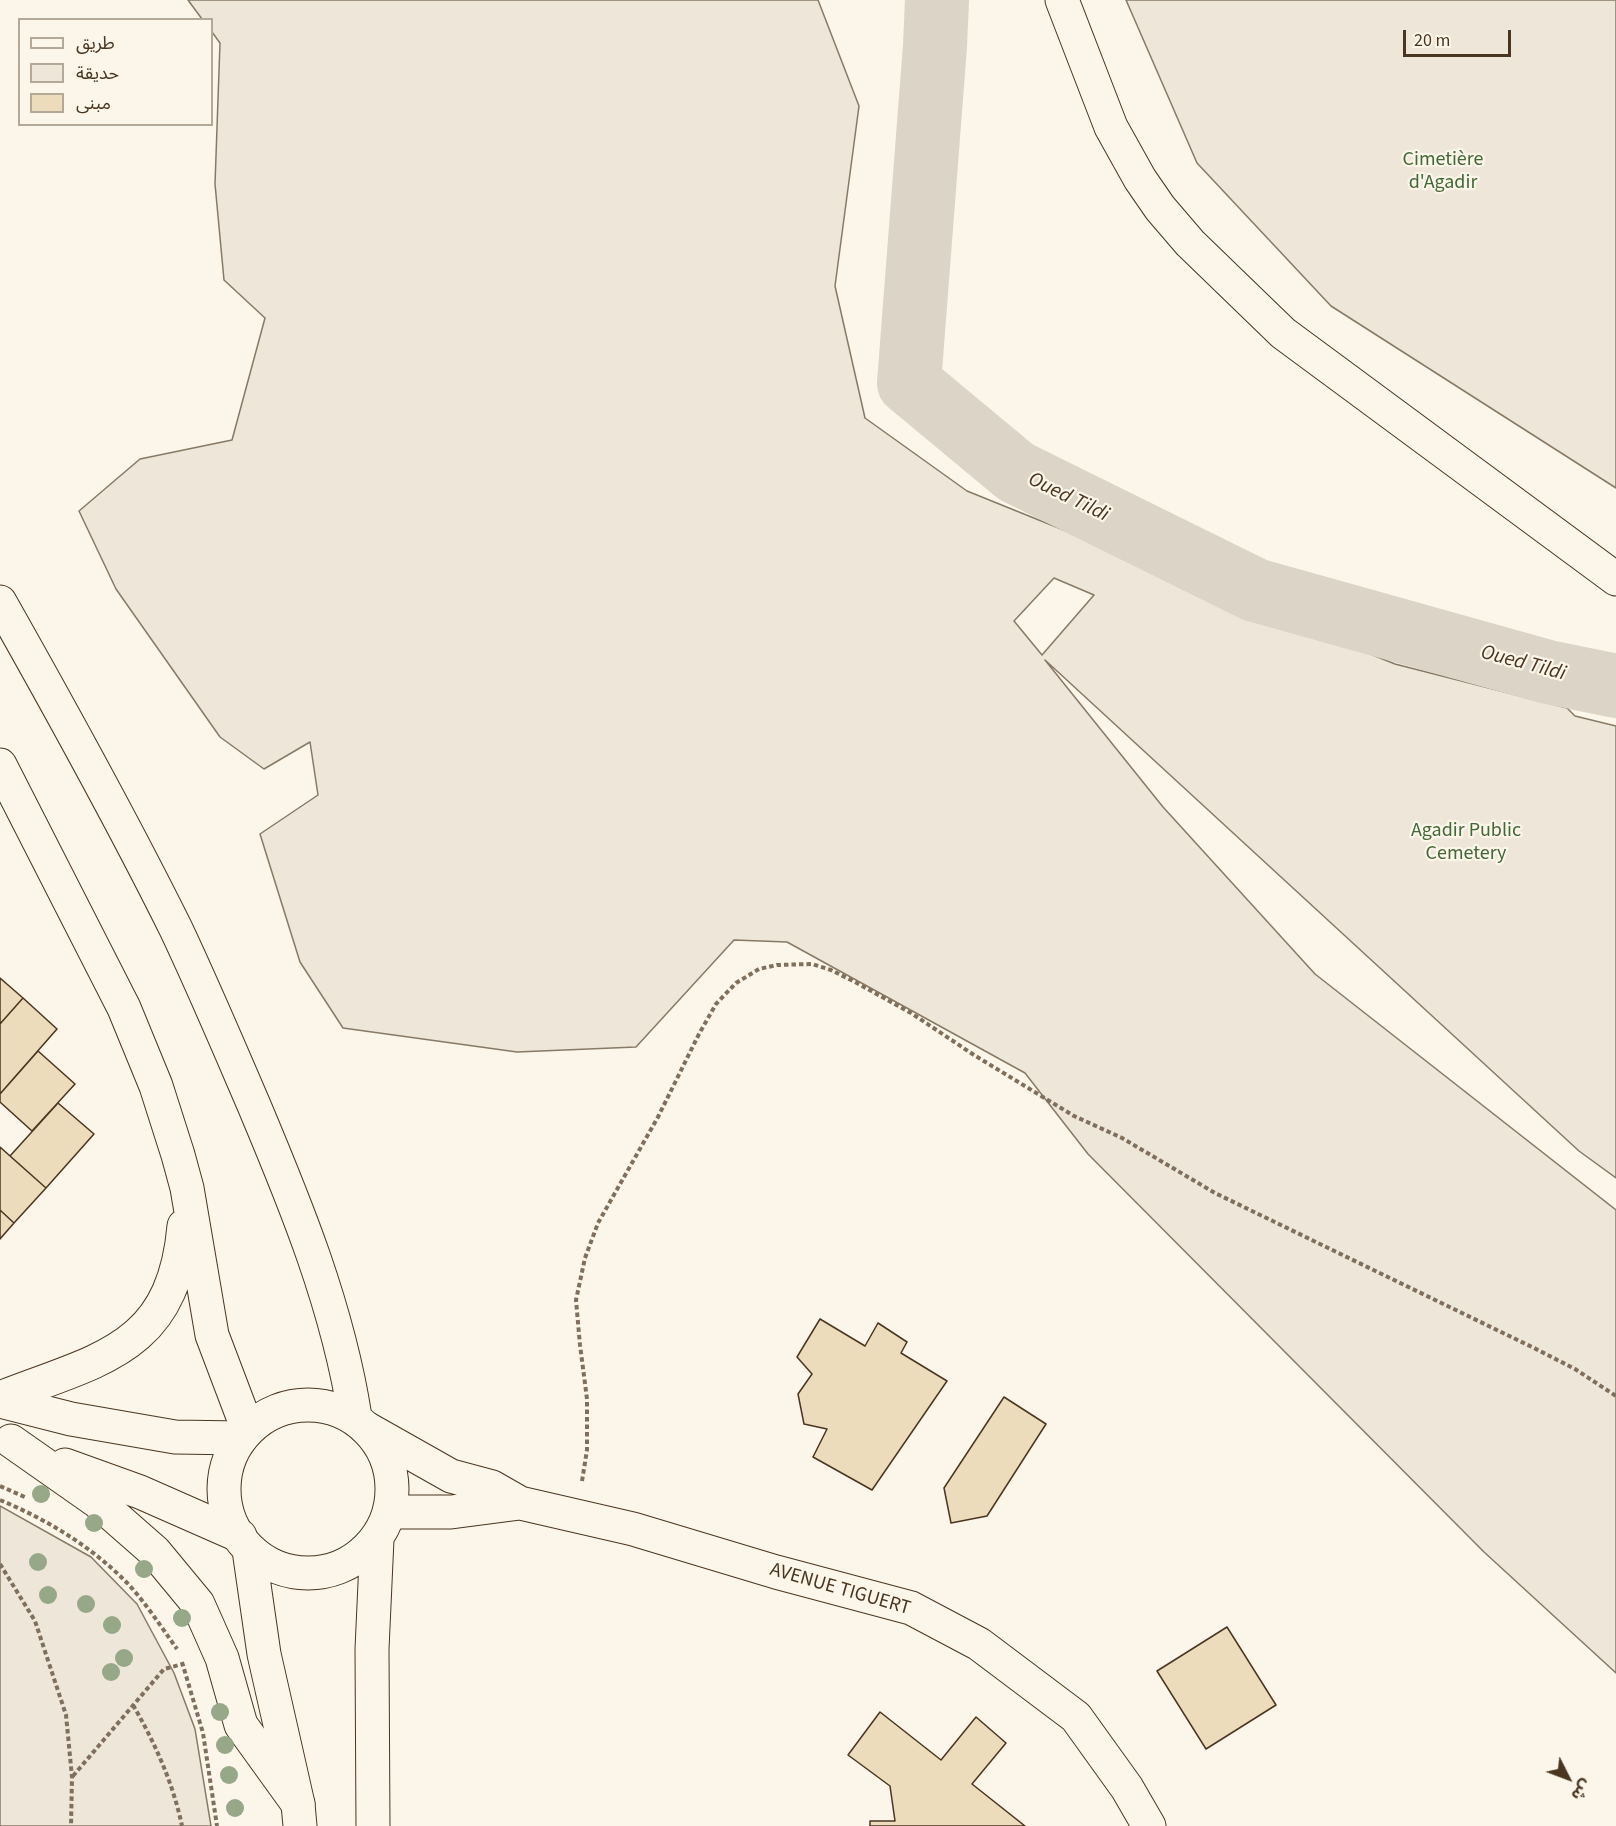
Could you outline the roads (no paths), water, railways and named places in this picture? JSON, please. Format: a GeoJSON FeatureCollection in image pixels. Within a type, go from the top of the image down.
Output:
{"type":"FeatureCollection","features":[{"type":"Feature","properties":{"kind":"main road"},"geometry":{"type":"LineString","coordinates":[[1062,0],[1111,127],[1140,179],[1160,208],[1190,243],[1283,333],[1616,579]]}},
{"type":"Feature","properties":{"kind":"main road"},"geometry":{"type":"LineString","coordinates":[[0,602],[109,798],[176,931],[235,1061],[313,1252],[361,1422],[379,1442],[392,1476],[383,1525],[372,1648],[373,1826]]}},
{"type":"Feature","properties":{"kind":"main road"},"geometry":{"type":"LineString","coordinates":[[0,765],[124,1008],[156,1086],[187,1188],[212,1335],[244,1434]]}},
{"type":"Feature","properties":{"kind":"main road"},"geometry":{"type":"LineString","coordinates":[[0,1400],[99,1360],[120,1349],[154,1317],[167,1296],[177,1271],[182,1246],[187,1188]]}},
{"type":"Feature","properties":{"kind":"main road"},"geometry":{"type":"LineString","coordinates":[[0,1400],[71,1419],[175,1437],[244,1434]]}},
{"type":"Feature","properties":{"kind":"main road"},"geometry":{"type":"LineString","coordinates":[[361,1422],[315,1404],[278,1410],[244,1434],[231,1454],[225,1472],[226,1509],[230,1525],[244,1543],[273,1567],[301,1574],[330,1571],[356,1559],[383,1525]]}},
{"type":"Feature","properties":{"kind":"main road","name":"AVENUE TIGUERT"},"geometry":{"type":"LineString","coordinates":[[361,1422],[451,1476],[492,1487],[520,1503],[633,1529],[776,1572],[911,1608],[979,1644],[1076,1717],[1127,1788],[1149,1826]]}},
{"type":"Feature","properties":{"kind":"main road"},"geometry":{"type":"LineString","coordinates":[[5,1439],[67,1466],[140,1492],[244,1543]]}},
{"type":"Feature","properties":{"kind":"main road"},"geometry":{"type":"LineString","coordinates":[[5,1439],[98,1502],[155,1552],[198,1604],[222,1658],[241,1725],[299,1815]]}},
{"type":"Feature","properties":{"kind":"main road","name":"AVENUE TIGUERT"},"geometry":{"type":"LineString","coordinates":[[383,1525],[451,1512],[520,1503]]}},
{"type":"Feature","properties":{"kind":"main road"},"geometry":{"type":"LineString","coordinates":[[244,1543],[264,1654],[299,1815]]}},
{"type":"Feature","properties":{"kind":"waterway","name":"Oued Tildi"},"geometry":{"type":"LineString","coordinates":[[937,0],[909,383],[1016,472],[1255,590],[1548,672],[1616,686]]}},
{"type":"Feature","properties":{"kind":"park label","name":"Cimetière d'Agadir"},"geometry":{"type":"Point","coordinates":[1443,172]}},
{"type":"Feature","properties":{"kind":"park label","name":"Agadir Public Cemetery"},"geometry":{"type":"Point","coordinates":[1466,844]}}]}
